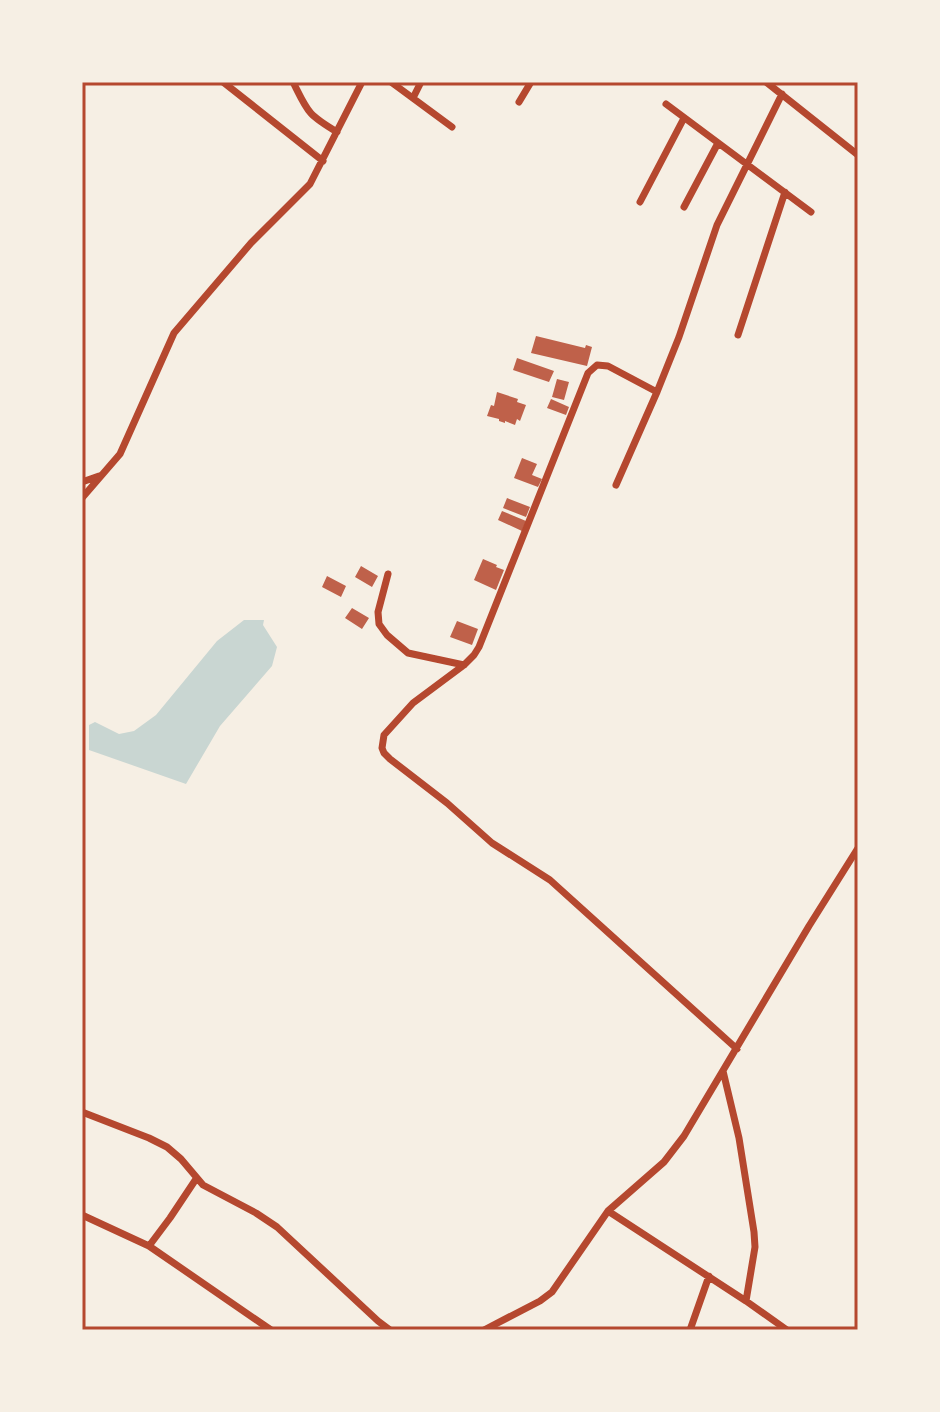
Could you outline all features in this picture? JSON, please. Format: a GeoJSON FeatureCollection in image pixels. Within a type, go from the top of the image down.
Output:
{"type":"FeatureCollection","features":[{"type":"Feature","properties":{"kind":"street"},"geometry":{"type":"LineString","coordinates":[[223,82],[323,161]]}},
{"type":"Feature","properties":{"kind":"street"},"geometry":{"type":"LineString","coordinates":[[293,82],[307,111],[337,132]]}},
{"type":"Feature","properties":{"kind":"street"},"geometry":{"type":"LineString","coordinates":[[82,498],[120,454],[174,333],[251,243],[310,184],[362,82]]}},
{"type":"Feature","properties":{"kind":"street"},"geometry":{"type":"LineString","coordinates":[[391,82],[452,127]]}},
{"type":"Feature","properties":{"kind":"street"},"geometry":{"type":"LineString","coordinates":[[413,98],[421,82]]}},
{"type":"Feature","properties":{"kind":"street"},"geometry":{"type":"LineString","coordinates":[[519,102],[531,82]]}},
{"type":"Feature","properties":{"kind":"street"},"geometry":{"type":"LineString","coordinates":[[766,82],[858,155]]}},
{"type":"Feature","properties":{"kind":"street"},"geometry":{"type":"LineString","coordinates":[[616,485],[679,337],[717,225],[782,94]]}},
{"type":"Feature","properties":{"kind":"street"},"geometry":{"type":"LineString","coordinates":[[666,104],[811,212]]}},
{"type":"Feature","properties":{"kind":"street"},"geometry":{"type":"LineString","coordinates":[[640,202],[684,118]]}},
{"type":"Feature","properties":{"kind":"street"},"geometry":{"type":"LineString","coordinates":[[684,207],[718,143]]}},
{"type":"Feature","properties":{"kind":"street"},"geometry":{"type":"LineString","coordinates":[[738,335],[785,192]]}},
{"type":"Feature","properties":{"kind":"street"},"geometry":{"type":"LineString","coordinates":[[657,392],[608,366],[597,365],[588,373],[474,655],[413,703],[384,735],[382,748],[384,753],[492,843],[550,880],[737,1049]]}},
{"type":"Feature","properties":{"kind":"street"},"geometry":{"type":"LineString","coordinates":[[82,482],[102,474]]}},
{"type":"Feature","properties":{"kind":"street"},"geometry":{"type":"LineString","coordinates":[[388,574],[377,617],[387,635],[408,653],[464,665]]}},
{"type":"Feature","properties":{"kind":"street"},"geometry":{"type":"LineString","coordinates":[[484,1330],[552,1292],[608,1211],[651,1175],[674,1150],[858,848]]}},
{"type":"Feature","properties":{"kind":"street"},"geometry":{"type":"LineString","coordinates":[[723,1071],[739,1138],[754,1232],[755,1247],[746,1301]]}},
{"type":"Feature","properties":{"kind":"street"},"geometry":{"type":"LineString","coordinates":[[82,1112],[167,1147],[203,1185],[277,1227],[390,1330]]}},
{"type":"Feature","properties":{"kind":"street"},"geometry":{"type":"LineString","coordinates":[[149,1246],[196,1179]]}},
{"type":"Feature","properties":{"kind":"street"},"geometry":{"type":"LineString","coordinates":[[608,1211],[787,1330]]}},
{"type":"Feature","properties":{"kind":"street"},"geometry":{"type":"LineString","coordinates":[[82,1215],[149,1246],[271,1330]]}},
{"type":"Feature","properties":{"kind":"street"},"geometry":{"type":"LineString","coordinates":[[690,1330],[709,1276]]}},
{"type":"Feature","properties":{"kind":"shaded area"},"geometry":{"type":"Polygon","coordinates":[[[244,620],[264,620],[263,625],[277,647],[272,666],[220,726],[186,784],[89,750],[89,725],[95,722],[119,734],[134,731],[156,715],[217,641],[244,620]]]}},
{"type":"Feature","properties":{"kind":"building"},"geometry":{"type":"Polygon","coordinates":[[[536,336],[592,347],[587,366],[531,353],[536,336]]]}},
{"type":"Feature","properties":{"kind":"building"},"geometry":{"type":"Polygon","coordinates":[[[517,358],[554,371],[549,382],[513,370],[517,358]]]}},
{"type":"Feature","properties":{"kind":"building"},"geometry":{"type":"Polygon","coordinates":[[[557,379],[569,382],[564,400],[552,397],[557,379]]]}},
{"type":"Feature","properties":{"kind":"building"},"geometry":{"type":"Polygon","coordinates":[[[497,392],[526,405],[520,421],[517,419],[515,425],[487,416],[491,405],[494,406],[497,392]]]}},
{"type":"Feature","properties":{"kind":"building"},"geometry":{"type":"Polygon","coordinates":[[[551,399],[569,407],[566,415],[547,408],[551,399]]]}},
{"type":"Feature","properties":{"kind":"building"},"geometry":{"type":"Polygon","coordinates":[[[522,458],[537,464],[532,475],[542,479],[538,487],[514,478],[522,458]]]}},
{"type":"Feature","properties":{"kind":"building"},"geometry":{"type":"Polygon","coordinates":[[[507,498],[530,507],[526,517],[503,508],[507,498]]]}},
{"type":"Feature","properties":{"kind":"building"},"geometry":{"type":"Polygon","coordinates":[[[502,511],[526,521],[522,531],[498,520],[502,511]]]}},
{"type":"Feature","properties":{"kind":"building"},"geometry":{"type":"Polygon","coordinates":[[[483,559],[504,570],[496,590],[474,580],[483,559]]]}},
{"type":"Feature","properties":{"kind":"building"},"geometry":{"type":"Polygon","coordinates":[[[361,566],[378,576],[372,587],[355,577],[361,566]]]}},
{"type":"Feature","properties":{"kind":"building"},"geometry":{"type":"Polygon","coordinates":[[[327,576],[346,586],[341,597],[322,587],[327,576]]]}},
{"type":"Feature","properties":{"kind":"building"},"geometry":{"type":"Polygon","coordinates":[[[352,608],[369,618],[362,629],[345,618],[352,608]]]}},
{"type":"Feature","properties":{"kind":"building"},"geometry":{"type":"Polygon","coordinates":[[[457,621],[478,629],[472,645],[450,637],[457,621]]]}}]}
